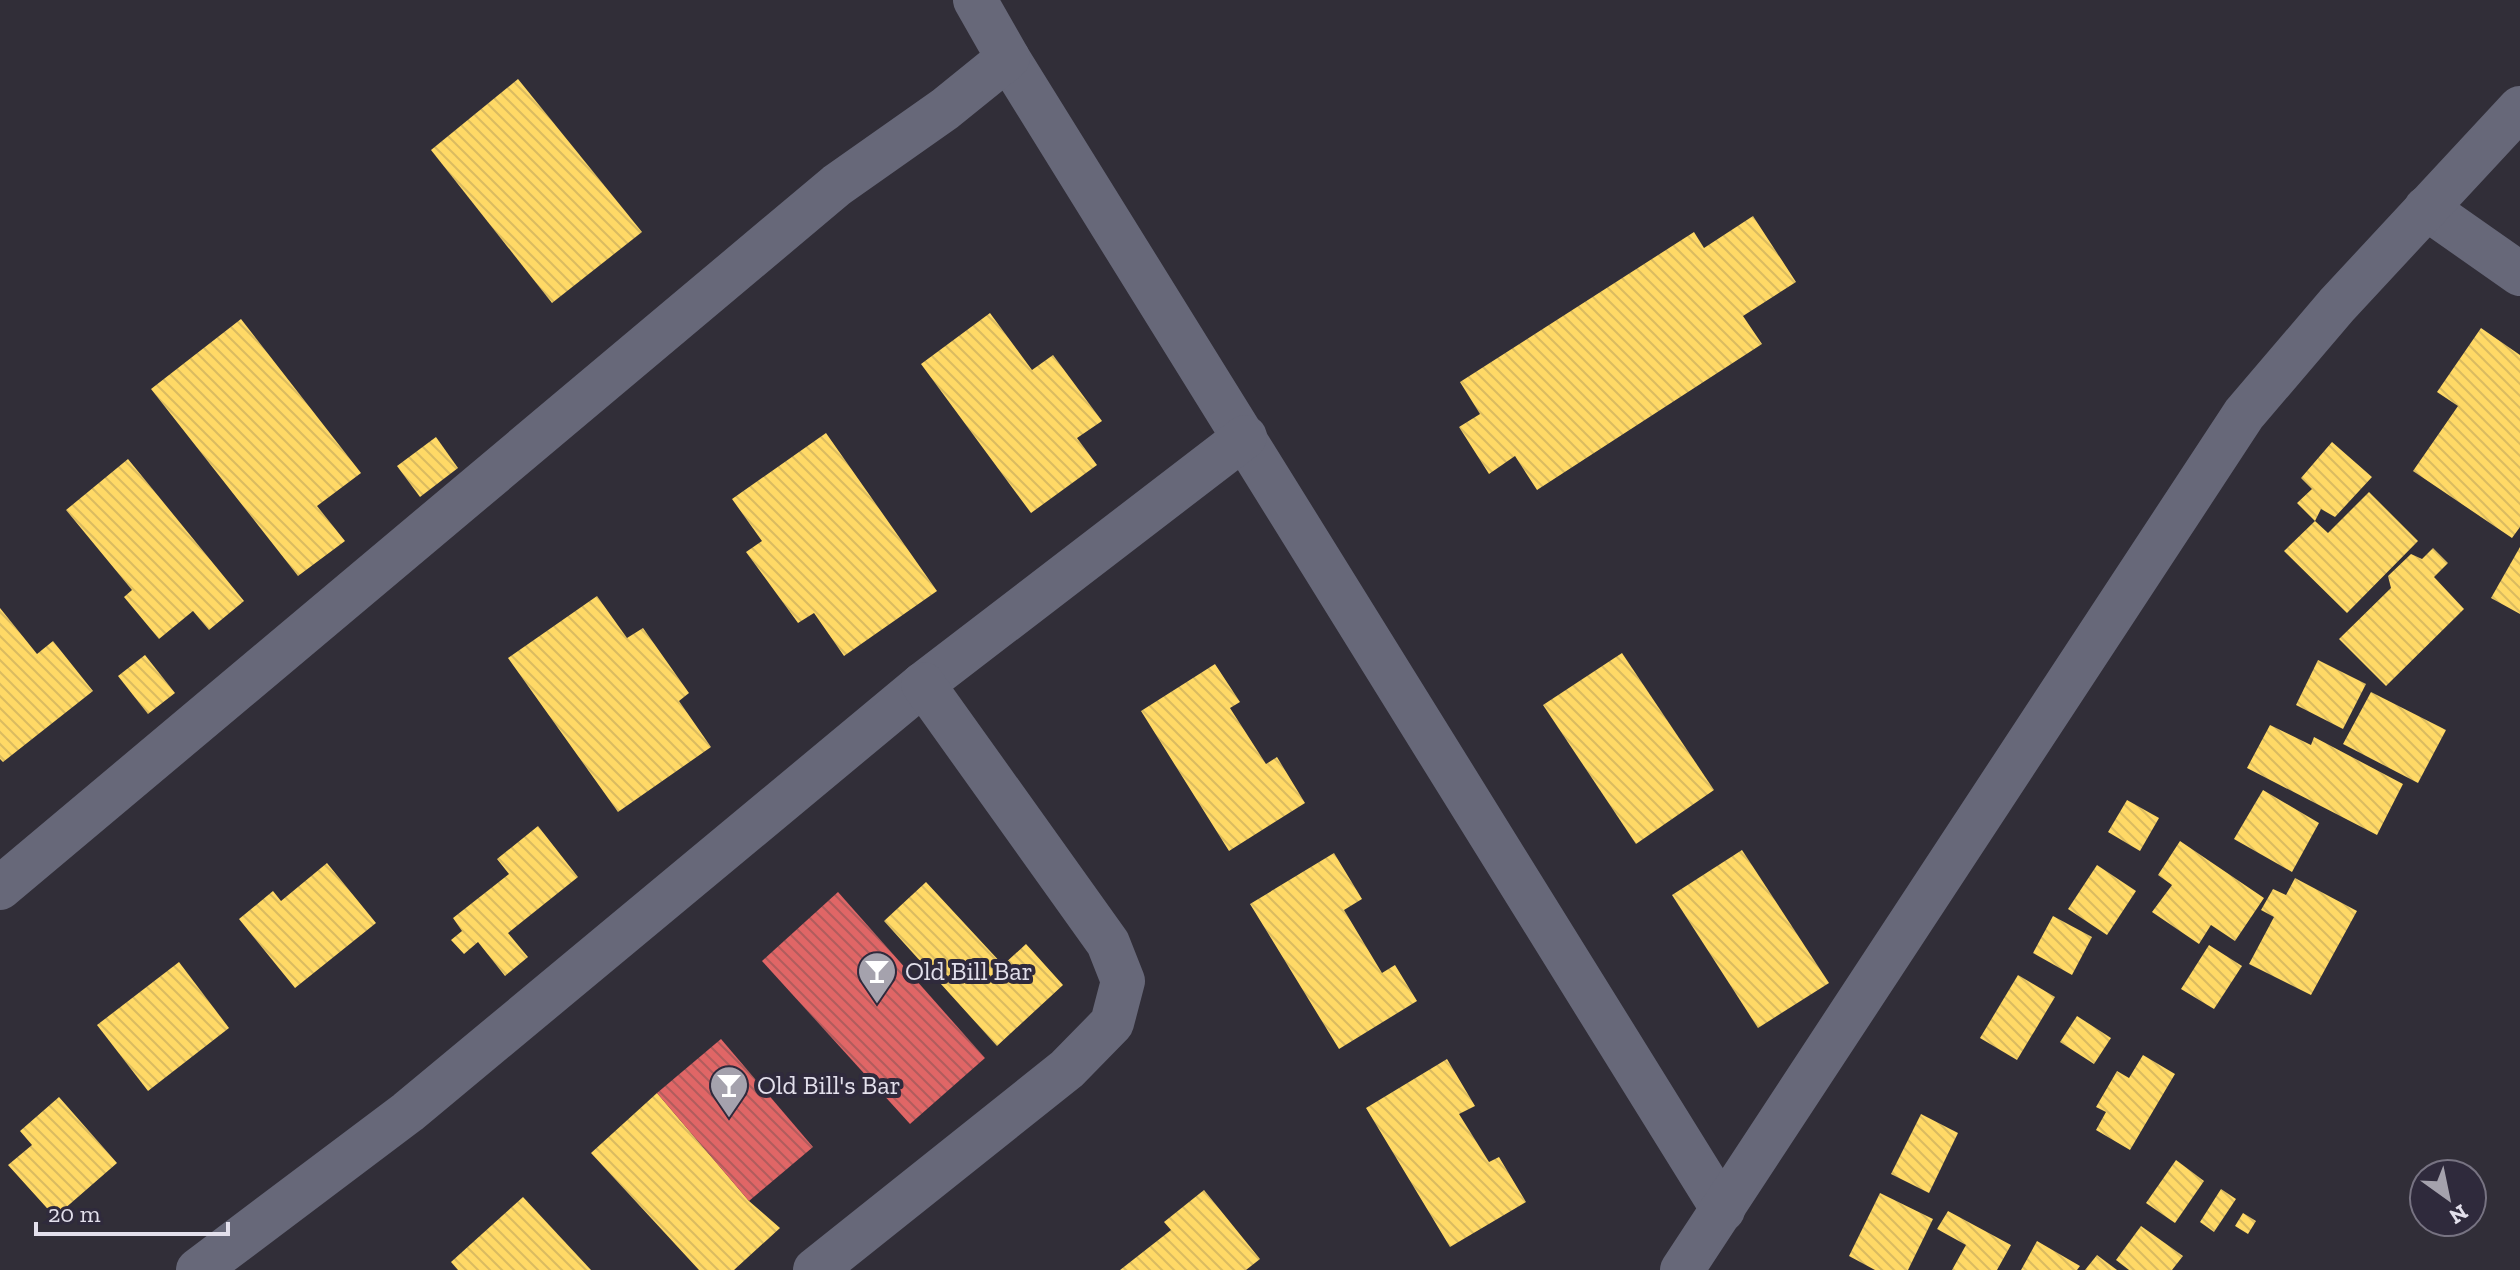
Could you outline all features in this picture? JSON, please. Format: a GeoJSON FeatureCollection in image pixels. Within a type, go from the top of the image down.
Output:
{"type":"FeatureCollection","features":[{"type":"Feature","properties":{"kind":"street"},"geometry":{"type":"LineString","coordinates":[[975,0],[1008,58],[1723,1210]]}},
{"type":"Feature","properties":{"kind":"street"},"geometry":{"type":"LineString","coordinates":[[0,888],[825,195],[945,109],[1008,58]]}},
{"type":"Feature","properties":{"kind":"street"},"geometry":{"type":"LineString","coordinates":[[1682,1270],[2244,414],[2426,208],[2520,108]]}},
{"type":"Feature","properties":{"kind":"street"},"geometry":{"type":"LineString","coordinates":[[2426,208],[2520,274]]}},
{"type":"Feature","properties":{"kind":"street"},"geometry":{"type":"LineString","coordinates":[[198,1270],[408,1112],[923,684],[1245,437]]}},
{"type":"Feature","properties":{"kind":"street"},"geometry":{"type":"LineString","coordinates":[[815,1270],[1067,1069],[1112,1023],[1123,981],[1108,943],[923,684]]}},
{"type":"Feature","properties":{"kind":"building: Homes"},"geometry":{"type":"Polygon","coordinates":[[[518,79],[642,232],[552,303],[431,150],[518,79]]]}},
{"type":"Feature","properties":{"kind":"building: Homes"},"geometry":{"type":"Polygon","coordinates":[[[1753,216],[1796,282],[1743,316],[1762,344],[1537,490],[1515,456],[1489,474],[1459,427],[1480,414],[1460,382],[1694,232],[1704,248],[1753,216]]]}},
{"type":"Feature","properties":{"kind":"building: Homes"},"geometry":{"type":"Polygon","coordinates":[[[990,313],[1032,370],[1053,355],[1102,421],[1077,438],[1097,465],[1031,513],[921,364],[990,313]]]}},
{"type":"Feature","properties":{"kind":"building: Homes"},"geometry":{"type":"Polygon","coordinates":[[[241,319],[361,473],[317,506],[345,541],[298,576],[151,389],[241,319]]]}},
{"type":"Feature","properties":{"kind":"building: Homes"},"geometry":{"type":"Polygon","coordinates":[[[2481,328],[2520,355],[2520,527],[2512,538],[2413,471],[2458,406],[2437,392],[2481,328]]]}},
{"type":"Feature","properties":{"kind":"building: Homes"},"geometry":{"type":"Polygon","coordinates":[[[826,433],[937,591],[844,656],[814,613],[798,623],[746,552],[762,541],[732,499],[826,433]]]}},
{"type":"Feature","properties":{"kind":"building: Homes"},"geometry":{"type":"Polygon","coordinates":[[[436,437],[458,468],[420,497],[397,466],[436,437]]]}},
{"type":"Feature","properties":{"kind":"building: Homes"},"geometry":{"type":"Polygon","coordinates":[[[2332,442],[2372,477],[2335,517],[2321,509],[2315,521],[2297,503],[2312,489],[2301,478],[2332,442]]]}},
{"type":"Feature","properties":{"kind":"building: Homes"},"geometry":{"type":"Polygon","coordinates":[[[128,459],[244,601],[209,630],[193,611],[159,639],[124,597],[132,590],[66,510],[128,459]]]}},
{"type":"Feature","properties":{"kind":"building: Homes"},"geometry":{"type":"Polygon","coordinates":[[[2369,492],[2418,541],[2347,613],[2284,551],[2315,521],[2328,533],[2369,492]]]}},
{"type":"Feature","properties":{"kind":"building: Homes"},"geometry":{"type":"Polygon","coordinates":[[[2520,547],[2520,614],[2491,598],[2520,547]]]}},
{"type":"Feature","properties":{"kind":"building: Homes"},"geometry":{"type":"Polygon","coordinates":[[[2433,548],[2448,563],[2434,577],[2464,609],[2386,686],[2339,639],[2391,588],[2388,576],[2411,554],[2422,559],[2433,548]]]}},
{"type":"Feature","properties":{"kind":"building: Homes"},"geometry":{"type":"Polygon","coordinates":[[[597,596],[627,638],[643,628],[689,693],[679,701],[711,747],[618,812],[508,658],[597,596]]]}},
{"type":"Feature","properties":{"kind":"building: Homes"},"geometry":{"type":"Polygon","coordinates":[[[0,608],[37,654],[53,641],[93,691],[3,762],[0,759],[0,608]]]}},
{"type":"Feature","properties":{"kind":"building: Homes"},"geometry":{"type":"Polygon","coordinates":[[[1622,653],[1714,790],[1636,844],[1543,705],[1622,653]]]}},
{"type":"Feature","properties":{"kind":"building: Homes"},"geometry":{"type":"Polygon","coordinates":[[[145,655],[175,693],[148,714],[118,676],[145,655]]]}},
{"type":"Feature","properties":{"kind":"building: Homes"},"geometry":{"type":"Polygon","coordinates":[[[2318,660],[2366,684],[2343,729],[2296,705],[2318,660]]]}},
{"type":"Feature","properties":{"kind":"building: Homes"},"geometry":{"type":"Polygon","coordinates":[[[1215,664],[1240,702],[1230,708],[1266,764],[1277,757],[1305,803],[1229,851],[1141,711],[1215,664]]]}},
{"type":"Feature","properties":{"kind":"building: Homes"},"geometry":{"type":"Polygon","coordinates":[[[2371,692],[2446,730],[2418,783],[2343,744],[2371,692]]]}},
{"type":"Feature","properties":{"kind":"building: Homes"},"geometry":{"type":"Polygon","coordinates":[[[2270,725],[2311,745],[2314,737],[2403,784],[2377,835],[2247,768],[2270,725]]]}},
{"type":"Feature","properties":{"kind":"building: Homes"},"geometry":{"type":"Polygon","coordinates":[[[2263,790],[2319,823],[2292,872],[2234,839],[2263,790]]]}},
{"type":"Feature","properties":{"kind":"building: Homes"},"geometry":{"type":"Polygon","coordinates":[[[2127,800],[2159,818],[2140,851],[2108,832],[2127,800]]]}},
{"type":"Feature","properties":{"kind":"building: Homes"},"geometry":{"type":"Polygon","coordinates":[[[538,826],[578,877],[508,933],[528,957],[505,976],[478,942],[464,954],[451,940],[462,931],[453,918],[509,874],[497,859],[538,826]]]}},
{"type":"Feature","properties":{"kind":"building: Homes"},"geometry":{"type":"Polygon","coordinates":[[[2180,841],[2264,898],[2235,941],[2211,925],[2199,944],[2152,912],[2172,885],[2158,875],[2180,841]]]}},
{"type":"Feature","properties":{"kind":"building: Homes"},"geometry":{"type":"Polygon","coordinates":[[[1742,850],[1829,983],[1758,1028],[1672,895],[1742,850]]]}},
{"type":"Feature","properties":{"kind":"building: Homes"},"geometry":{"type":"Polygon","coordinates":[[[1334,853],[1362,899],[1344,910],[1382,973],[1395,965],[1417,1001],[1339,1049],[1250,904],[1334,853]]]}},
{"type":"Feature","properties":{"kind":"building: Homes"},"geometry":{"type":"Polygon","coordinates":[[[327,863],[376,923],[295,988],[239,919],[273,891],[281,901],[327,863]]]}},
{"type":"Feature","properties":{"kind":"building: Homes"},"geometry":{"type":"Polygon","coordinates":[[[2097,865],[2136,891],[2107,935],[2068,909],[2097,865]]]}},
{"type":"Feature","properties":{"kind":"building: Homes"},"geometry":{"type":"Polygon","coordinates":[[[2295,878],[2357,911],[2311,995],[2249,964],[2274,917],[2261,910],[2273,889],[2286,895],[2295,878]]]}},
{"type":"Feature","properties":{"kind":"building: Homes"},"geometry":{"type":"Polygon","coordinates":[[[926,882],[1003,965],[1026,944],[1063,985],[997,1046],[884,921],[926,882]]]}},
{"type":"Feature","properties":{"kind":"building: Homes"},"geometry":{"type":"Polygon","coordinates":[[[2053,916],[2092,937],[2072,975],[2033,953],[2053,916]]]}},
{"type":"Feature","properties":{"kind":"building: Homes"},"geometry":{"type":"Polygon","coordinates":[[[2209,945],[2242,966],[2214,1009],[2181,989],[2209,945]]]}},
{"type":"Feature","properties":{"kind":"building: Homes"},"geometry":{"type":"Polygon","coordinates":[[[179,962],[229,1028],[148,1091],[97,1025],[179,962]]]}},
{"type":"Feature","properties":{"kind":"building: Homes"},"geometry":{"type":"Polygon","coordinates":[[[2018,975],[2055,997],[2017,1060],[1980,1038],[2018,975]]]}},
{"type":"Feature","properties":{"kind":"building: Homes"},"geometry":{"type":"Polygon","coordinates":[[[2077,1016],[2111,1038],[2094,1064],[2060,1042],[2077,1016]]]}},
{"type":"Feature","properties":{"kind":"building: Homes"},"geometry":{"type":"Polygon","coordinates":[[[2143,1055],[2175,1074],[2130,1150],[2096,1130],[2106,1112],[2096,1107],[2117,1071],[2129,1078],[2143,1055]]]}},
{"type":"Feature","properties":{"kind":"building: Homes"},"geometry":{"type":"Polygon","coordinates":[[[1447,1059],[1475,1106],[1459,1114],[1489,1162],[1499,1157],[1526,1202],[1450,1247],[1366,1108],[1447,1059]]]}},
{"type":"Feature","properties":{"kind":"building: Homes"},"geometry":{"type":"Polygon","coordinates":[[[657,1093],[749,1201],[780,1228],[734,1270],[699,1270],[591,1153],[657,1093]]]}},
{"type":"Feature","properties":{"kind":"building: Homes"},"geometry":{"type":"Polygon","coordinates":[[[59,1097],[117,1163],[55,1217],[8,1165],[32,1145],[20,1131],[59,1097]]]}},
{"type":"Feature","properties":{"kind":"building: Homes"},"geometry":{"type":"Polygon","coordinates":[[[1921,1114],[1958,1133],[1929,1193],[1891,1174],[1921,1114]]]}},
{"type":"Feature","properties":{"kind":"building: Homes"},"geometry":{"type":"Polygon","coordinates":[[[2176,1160],[2204,1181],[2175,1223],[2146,1203],[2176,1160]]]}},
{"type":"Feature","properties":{"kind":"building: Homes"},"geometry":{"type":"Polygon","coordinates":[[[2221,1189],[2236,1199],[2214,1232],[2200,1222],[2221,1189]]]}},
{"type":"Feature","properties":{"kind":"building: Homes"},"geometry":{"type":"Polygon","coordinates":[[[1204,1190],[1260,1259],[1246,1270],[1120,1270],[1171,1230],[1164,1222],[1204,1190]]]}},
{"type":"Feature","properties":{"kind":"building: Homes"},"geometry":{"type":"Polygon","coordinates":[[[1880,1193],[1933,1219],[1908,1270],[1875,1270],[1849,1256],[1880,1193]]]}},
{"type":"Feature","properties":{"kind":"building: Homes"},"geometry":{"type":"Polygon","coordinates":[[[523,1197],[591,1270],[458,1270],[451,1262],[523,1197]]]}},
{"type":"Feature","properties":{"kind":"building: Homes"},"geometry":{"type":"Polygon","coordinates":[[[1948,1211],[2011,1245],[1997,1270],[1952,1270],[1966,1245],[1937,1229],[1948,1211]]]}},
{"type":"Feature","properties":{"kind":"building: Homes"},"geometry":{"type":"Polygon","coordinates":[[[2243,1213],[2256,1221],[2248,1234],[2235,1226],[2243,1213]]]}},
{"type":"Feature","properties":{"kind":"building: Homes"},"geometry":{"type":"Polygon","coordinates":[[[2141,1226],[2183,1256],[2172,1270],[2129,1270],[2116,1260],[2141,1226]]]}},
{"type":"Feature","properties":{"kind":"building: Homes"},"geometry":{"type":"Polygon","coordinates":[[[2037,1241],[2080,1266],[2077,1270],[2021,1270],[2037,1241]]]}},
{"type":"Feature","properties":{"kind":"building: Homes"},"geometry":{"type":"Polygon","coordinates":[[[2097,1255],[2117,1270],[2085,1270],[2097,1255]]]}},
{"type":"Feature","properties":{"kind":"building: Shops"},"geometry":{"type":"Polygon","coordinates":[[[838,892],[985,1058],[910,1124],[762,961],[838,892]]]}},
{"type":"Feature","properties":{"kind":"building: Shops"},"geometry":{"type":"Polygon","coordinates":[[[721,1039],[813,1147],[749,1201],[657,1093],[721,1039]]]}},
{"type":"Feature","properties":{"kind":"place","name":"Old Bill Bar"},"geometry":{"type":"Point","coordinates":[877,1005]}},
{"type":"Feature","properties":{"kind":"place","name":"Old Bill's Bar"},"geometry":{"type":"Point","coordinates":[729,1119]}}]}
